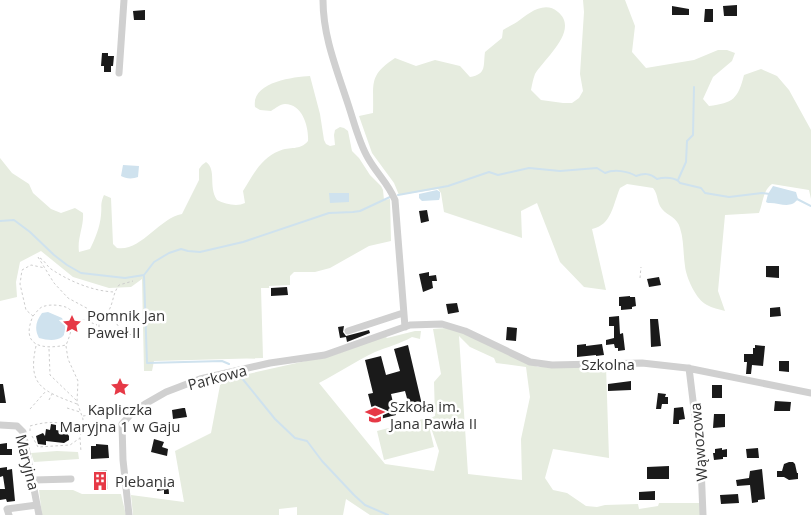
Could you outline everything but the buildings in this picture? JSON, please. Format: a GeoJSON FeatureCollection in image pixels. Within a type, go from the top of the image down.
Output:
{"type":"FeatureCollection","features":[{"type":"Feature","properties":{"kind":"street"},"geometry":{"type":"LineString","coordinates":[[119,73],[124,0]]}},
{"type":"Feature","properties":{"kind":"street"},"geometry":{"type":"LineString","coordinates":[[323,0],[326,39],[354,124],[368,158],[390,187],[395,200],[404,313],[407,326]]}},
{"type":"Feature","properties":{"kind":"street"},"geometry":{"type":"LineString","coordinates":[[348,331],[404,313]]}},
{"type":"Feature","properties":{"kind":"street","name":"Szkolna"},"geometry":{"type":"LineString","coordinates":[[407,326],[442,324],[465,331],[530,362],[552,365],[642,363],[689,368],[811,393]]}},
{"type":"Feature","properties":{"kind":"street","name":"Parkowa"},"geometry":{"type":"LineString","coordinates":[[129,515],[123,460],[122,424],[131,414],[145,404],[166,392],[200,379],[270,363],[325,356],[407,326]]}},
{"type":"Feature","properties":{"kind":"street","name":"Wąwozowa"},"geometry":{"type":"LineString","coordinates":[[689,368],[701,466],[703,515]]}},
{"type":"Feature","properties":{"kind":"street","name":"Maryjna"},"geometry":{"type":"LineString","coordinates":[[0,425],[17,426],[22,430],[34,480],[39,515]]}},
{"type":"Feature","properties":{"kind":"street"},"geometry":{"type":"LineString","coordinates":[[34,480],[70,479]]}},
{"type":"Feature","properties":{"kind":"street"},"geometry":{"type":"LineString","coordinates":[[9,515],[8,509],[37,505]]}},
{"type":"Feature","properties":{"kind":"path"},"geometry":{"type":"LineString","coordinates":[[99,326],[94,312],[68,298],[54,283],[38,258],[45,261],[49,268],[64,277],[96,290],[114,292]]}},
{"type":"Feature","properties":{"kind":"path"},"geometry":{"type":"LineString","coordinates":[[33,316],[26,310],[20,284],[22,270],[31,265],[45,268]]}},
{"type":"Feature","properties":{"kind":"path"},"geometry":{"type":"LineString","coordinates":[[640,278],[641,267]]}},
{"type":"Feature","properties":{"kind":"path"},"geometry":{"type":"LineString","coordinates":[[117,330],[119,327],[108,312],[113,304],[112,294],[119,285],[133,281]]}},
{"type":"Feature","properties":{"kind":"path"},"geometry":{"type":"LineString","coordinates":[[66,345],[49,348],[36,345],[30,338],[29,330],[33,316],[39,309],[46,306],[66,307],[71,310],[70,338],[66,345],[68,359],[78,381],[78,405],[82,416],[81,452]]}},
{"type":"Feature","properties":{"kind":"path"},"geometry":{"type":"LineString","coordinates":[[72,322],[86,320],[99,326],[104,332],[117,330],[132,335]]}},
{"type":"Feature","properties":{"kind":"path"},"geometry":{"type":"LineString","coordinates":[[36,345],[33,361],[34,376],[52,394],[78,405]]}},
{"type":"Feature","properties":{"kind":"path"},"geometry":{"type":"LineString","coordinates":[[49,348],[50,375],[78,401]]}},
{"type":"Feature","properties":{"kind":"path"},"geometry":{"type":"LineString","coordinates":[[30,409],[46,390]]}},
{"type":"Feature","properties":{"kind":"path"},"geometry":{"type":"LineString","coordinates":[[49,400],[52,394]]}},
{"type":"Feature","properties":{"kind":"path"},"geometry":{"type":"LineString","coordinates":[[67,408],[81,412]]}},
{"type":"Feature","properties":{"kind":"path"},"geometry":{"type":"LineString","coordinates":[[82,416],[97,414],[97,423]]}},
{"type":"Feature","properties":{"kind":"path"},"geometry":{"type":"LineString","coordinates":[[25,426],[46,421],[63,423],[82,429]]}},
{"type":"Feature","properties":{"kind":"path"},"geometry":{"type":"LineString","coordinates":[[30,426],[29,433],[38,447],[70,445],[80,438]]}},
{"type":"Feature","properties":{"kind":"shaded area"},"geometry":{"type":"Polygon","coordinates":[[[583,0],[625,0],[635,26],[632,52],[646,68],[694,60],[718,50],[727,50],[735,53],[732,61],[713,77],[703,99],[709,106],[724,103],[737,95],[744,75],[761,69],[777,76],[789,90],[811,130],[811,199],[809,190],[772,184],[765,193],[759,213],[725,215],[718,291],[725,311],[707,305],[695,293],[686,271],[679,224],[662,209],[653,188],[627,184],[620,188],[608,218],[599,227],[592,229],[606,290],[584,287],[560,262],[537,203],[521,211],[522,238],[444,212],[441,193],[438,189],[399,195],[394,183],[372,153],[359,116],[373,113],[374,81],[376,75],[386,64],[395,58],[416,66],[435,60],[460,66],[470,77],[475,76],[483,69],[485,52],[502,38],[503,30],[531,12],[542,8],[547,7],[558,12],[564,19],[565,27],[563,36],[558,44],[535,74],[531,90],[541,100],[572,103],[579,98],[583,91],[580,74],[583,0]]]}},
{"type":"Feature","properties":{"kind":"shaded area"},"geometry":{"type":"Polygon","coordinates":[[[310,76],[326,144],[330,146],[335,145],[335,130],[340,127],[348,131],[352,151],[381,186],[384,200],[390,199],[391,241],[369,246],[330,268],[315,272],[294,272],[290,276],[290,285],[261,288],[263,358],[154,361],[152,371],[144,371],[142,279],[131,287],[109,288],[73,277],[41,251],[20,262],[16,282],[17,297],[0,301],[0,158],[12,173],[29,184],[33,193],[51,209],[61,213],[75,208],[83,213],[79,252],[90,249],[100,224],[104,195],[111,198],[113,244],[117,248],[126,248],[142,240],[174,217],[182,214],[199,180],[199,169],[206,162],[211,169],[214,195],[217,200],[238,205],[245,203],[243,191],[254,173],[267,158],[279,151],[302,146],[308,141],[304,118],[296,108],[285,104],[271,111],[260,110],[255,107],[256,99],[266,86],[275,82],[310,76]]]}},
{"type":"Feature","properties":{"kind":"shaded area"},"geometry":{"type":"Polygon","coordinates":[[[446,328],[459,331],[538,367],[606,366],[609,458],[553,449],[545,478],[553,490],[567,493],[586,506],[638,504],[639,509],[658,506],[659,503],[700,503],[701,515],[370,515],[346,499],[343,515],[297,515],[297,507],[279,509],[279,515],[133,515],[131,495],[184,502],[175,451],[211,433],[221,380],[337,354],[385,336],[387,338],[415,331],[421,331],[420,339],[412,337],[375,352],[319,383],[385,464],[434,471],[439,451],[428,419],[435,416],[434,382],[441,374],[433,329],[446,328]],[[459,336],[468,474],[522,480],[521,439],[530,397],[526,367],[496,363],[494,358],[470,347],[459,336]]]}},
{"type":"Feature","properties":{"kind":"shaded area"},"geometry":{"type":"Polygon","coordinates":[[[427,418],[434,447],[384,460],[377,431],[427,418]]]}},
{"type":"Feature","properties":{"kind":"shaded area"},"geometry":{"type":"Polygon","coordinates":[[[78,452],[79,459],[34,462],[31,453],[78,452]]]}},
{"type":"Feature","properties":{"kind":"shaded area"},"geometry":{"type":"Polygon","coordinates":[[[39,490],[73,490],[82,494],[121,494],[126,515],[42,515],[39,490]]]}},
{"type":"Feature","properties":{"kind":"water"},"geometry":{"type":"Polygon","coordinates":[[[123,165],[139,166],[138,177],[125,178],[121,176],[123,165]]]}},
{"type":"Feature","properties":{"kind":"water"},"geometry":{"type":"Polygon","coordinates":[[[773,186],[796,192],[798,199],[788,205],[766,202],[773,186]]]}},
{"type":"Feature","properties":{"kind":"water"},"geometry":{"type":"Polygon","coordinates":[[[437,190],[440,192],[439,200],[422,201],[419,198],[419,194],[437,190]]]}},
{"type":"Feature","properties":{"kind":"water"},"geometry":{"type":"Polygon","coordinates":[[[329,193],[349,193],[349,202],[330,203],[329,193]]]}},
{"type":"Feature","properties":{"kind":"water"},"geometry":{"type":"Polygon","coordinates":[[[48,312],[62,318],[65,331],[61,338],[51,340],[39,338],[36,328],[38,319],[42,313],[48,312]]]}},
{"type":"Feature","properties":{"kind":"waterway"},"geometry":{"type":"LineString","coordinates":[[678,180],[686,162],[687,141],[693,135],[694,87]]}},
{"type":"Feature","properties":{"kind":"waterway"},"geometry":{"type":"LineString","coordinates":[[398,195],[448,186],[489,172],[498,175],[529,168],[560,171],[597,168],[605,173],[617,171],[636,176],[647,174],[657,179],[673,179],[680,183],[701,188],[705,193],[729,197],[762,193],[770,194]]}},
{"type":"Feature","properties":{"kind":"waterway"},"geometry":{"type":"LineString","coordinates":[[0,221],[14,220],[30,232],[54,255],[81,273],[125,278],[144,275],[154,262],[169,253],[181,249],[200,252],[243,242],[329,213],[360,211],[390,197]]}},
{"type":"Feature","properties":{"kind":"waterway"},"geometry":{"type":"LineString","coordinates":[[797,199],[811,206]]}},
{"type":"Feature","properties":{"kind":"waterway"},"geometry":{"type":"LineString","coordinates":[[144,276],[147,363],[222,361],[229,364]]}},
{"type":"Feature","properties":{"kind":"waterway"},"geometry":{"type":"LineString","coordinates":[[241,377],[275,419],[295,438],[307,441],[322,461],[354,495],[365,505],[388,515]]}},
{"type":"Feature","properties":{"kind":"place","name":"Pomnik Jan Paweł II"},"geometry":{"type":"Point","coordinates":[72,324]}},
{"type":"Feature","properties":{"kind":"place","name":"Kapliczka Maryjna 1 w Gaju"},"geometry":{"type":"Point","coordinates":[120,387]}},
{"type":"Feature","properties":{"kind":"place","name":"Szkoła im. Jana Pawła II"},"geometry":{"type":"Point","coordinates":[375,415]}},
{"type":"Feature","properties":{"kind":"place","name":"Plebania"},"geometry":{"type":"Point","coordinates":[100,481]}}]}
